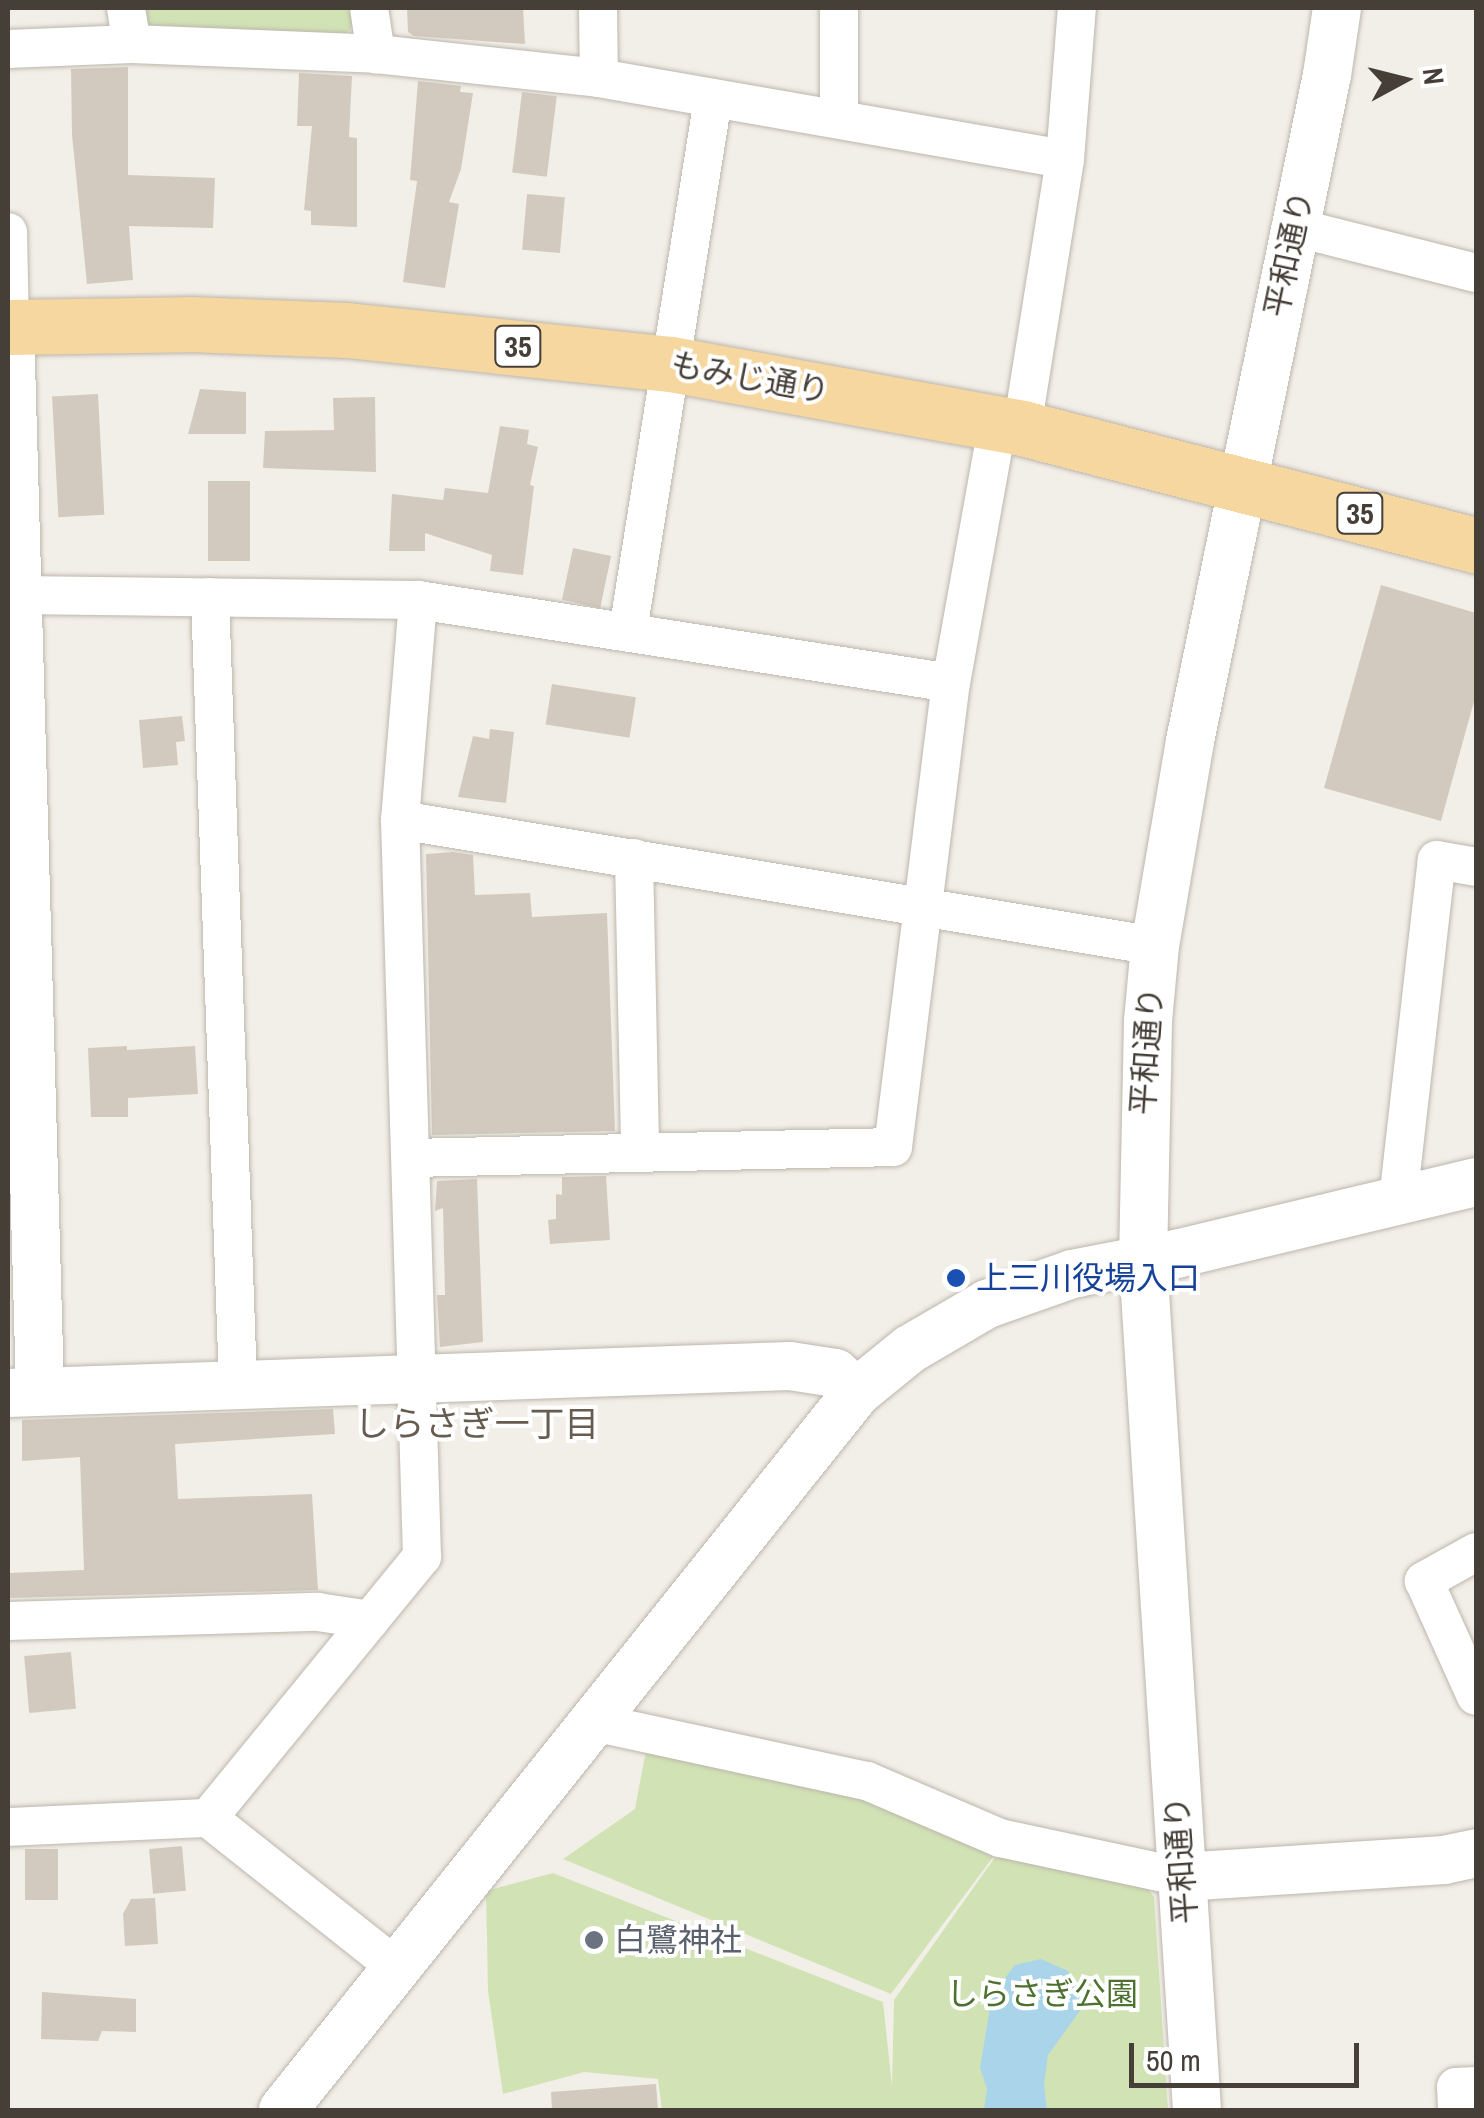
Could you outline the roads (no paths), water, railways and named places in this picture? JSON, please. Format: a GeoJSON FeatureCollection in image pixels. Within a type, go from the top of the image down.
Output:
{"type":"FeatureCollection","features":[{"type":"Feature","properties":{"kind":"main road","name":"もみじ通り"},"geometry":{"type":"LineString","coordinates":[[9,327],[189,324],[347,330],[671,364],[1010,425],[1476,544]]}},
{"type":"Feature","properties":{"kind":"street"},"geometry":{"type":"LineString","coordinates":[[369,8],[376,54]]}},
{"type":"Feature","properties":{"kind":"street"},"geometry":{"type":"LineString","coordinates":[[598,8],[599,78]]}},
{"type":"Feature","properties":{"kind":"street"},"geometry":{"type":"LineString","coordinates":[[839,8],[840,119]]}},
{"type":"Feature","properties":{"kind":"street"},"geometry":{"type":"LineString","coordinates":[[411,1158],[893,1146],[951,684],[1065,159],[1077,8]]}},
{"type":"Feature","properties":{"kind":"street","name":"平和通り"},"geometry":{"type":"LineString","coordinates":[[1197,2110],[1142,1261],[1143,1108],[1155,946],[1190,742],[1328,75],[1337,8]]}},
{"type":"Feature","properties":{"kind":"street"},"geometry":{"type":"LineString","coordinates":[[8,49],[129,26],[599,78],[1065,159]]}},
{"type":"Feature","properties":{"kind":"street"},"geometry":{"type":"LineString","coordinates":[[628,632],[713,99]]}},
{"type":"Feature","properties":{"kind":"street"},"geometry":{"type":"LineString","coordinates":[[1294,227],[1476,273]]}},
{"type":"Feature","properties":{"kind":"street"},"geometry":{"type":"LineString","coordinates":[[8,232],[18,596],[24,1392],[790,1366],[834,1374],[857,1392]]}},
{"type":"Feature","properties":{"kind":"street"},"geometry":{"type":"LineString","coordinates":[[18,596],[418,600],[951,684]]}},
{"type":"Feature","properties":{"kind":"street"},"geometry":{"type":"LineString","coordinates":[[210,597],[238,1385]]}},
{"type":"Feature","properties":{"kind":"street"},"geometry":{"type":"LineString","coordinates":[[208,1818],[422,1557],[400,820],[418,600]]}},
{"type":"Feature","properties":{"kind":"street"},"geometry":{"type":"LineString","coordinates":[[400,820],[1155,946]]}},
{"type":"Feature","properties":{"kind":"street"},"geometry":{"type":"LineString","coordinates":[[634,858],[640,1153]]}},
{"type":"Feature","properties":{"kind":"street"},"geometry":{"type":"LineString","coordinates":[[1398,1200],[1437,860],[1476,866]]}},
{"type":"Feature","properties":{"kind":"street"},"geometry":{"type":"LineString","coordinates":[[283,2110],[857,1392],[910,1349],[988,1304],[1072,1274],[1476,1182]]}},
{"type":"Feature","properties":{"kind":"street"},"geometry":{"type":"LineString","coordinates":[[1476,1552],[1424,1582],[1476,1696]]}},
{"type":"Feature","properties":{"kind":"street"},"geometry":{"type":"LineString","coordinates":[[8,1621],[318,1612],[370,1620]]}},
{"type":"Feature","properties":{"kind":"street"},"geometry":{"type":"LineString","coordinates":[[593,1722],[867,1780],[1000,1838],[1182,1876],[1444,1860],[1476,1853]]}},
{"type":"Feature","properties":{"kind":"street"},"geometry":{"type":"LineString","coordinates":[[8,1827],[208,1818],[397,1968]]}},
{"type":"Feature","properties":{"kind":"street"},"geometry":{"type":"LineString","coordinates":[[1457,2110],[1456,2087],[1476,2086]]}},
{"type":"Feature","properties":{"kind":"water"},"geometry":{"type":"Polygon","coordinates":[[[1041,1959],[1068,1971],[1080,1992],[1082,2008],[1048,2055],[1044,2084],[1047,2110],[984,2110],[987,2089],[980,2068],[992,1995],[1015,1965],[1041,1959]]]}},
{"type":"Feature","properties":{"kind":"place","name":"上三川役場入口"},"geometry":{"type":"Point","coordinates":[956,1278]}},
{"type":"Feature","properties":{"kind":"place","name":"白鷺神社"},"geometry":{"type":"Point","coordinates":[594,1940]}},
{"type":"Feature","properties":{"kind":"district","name":"しらさぎ一丁目"},"geometry":{"type":"Point","coordinates":[477,1424]}},
{"type":"Feature","properties":{"kind":"park label","name":"しらさぎ公園"},"geometry":{"type":"Point","coordinates":[1042,1994]}}]}
